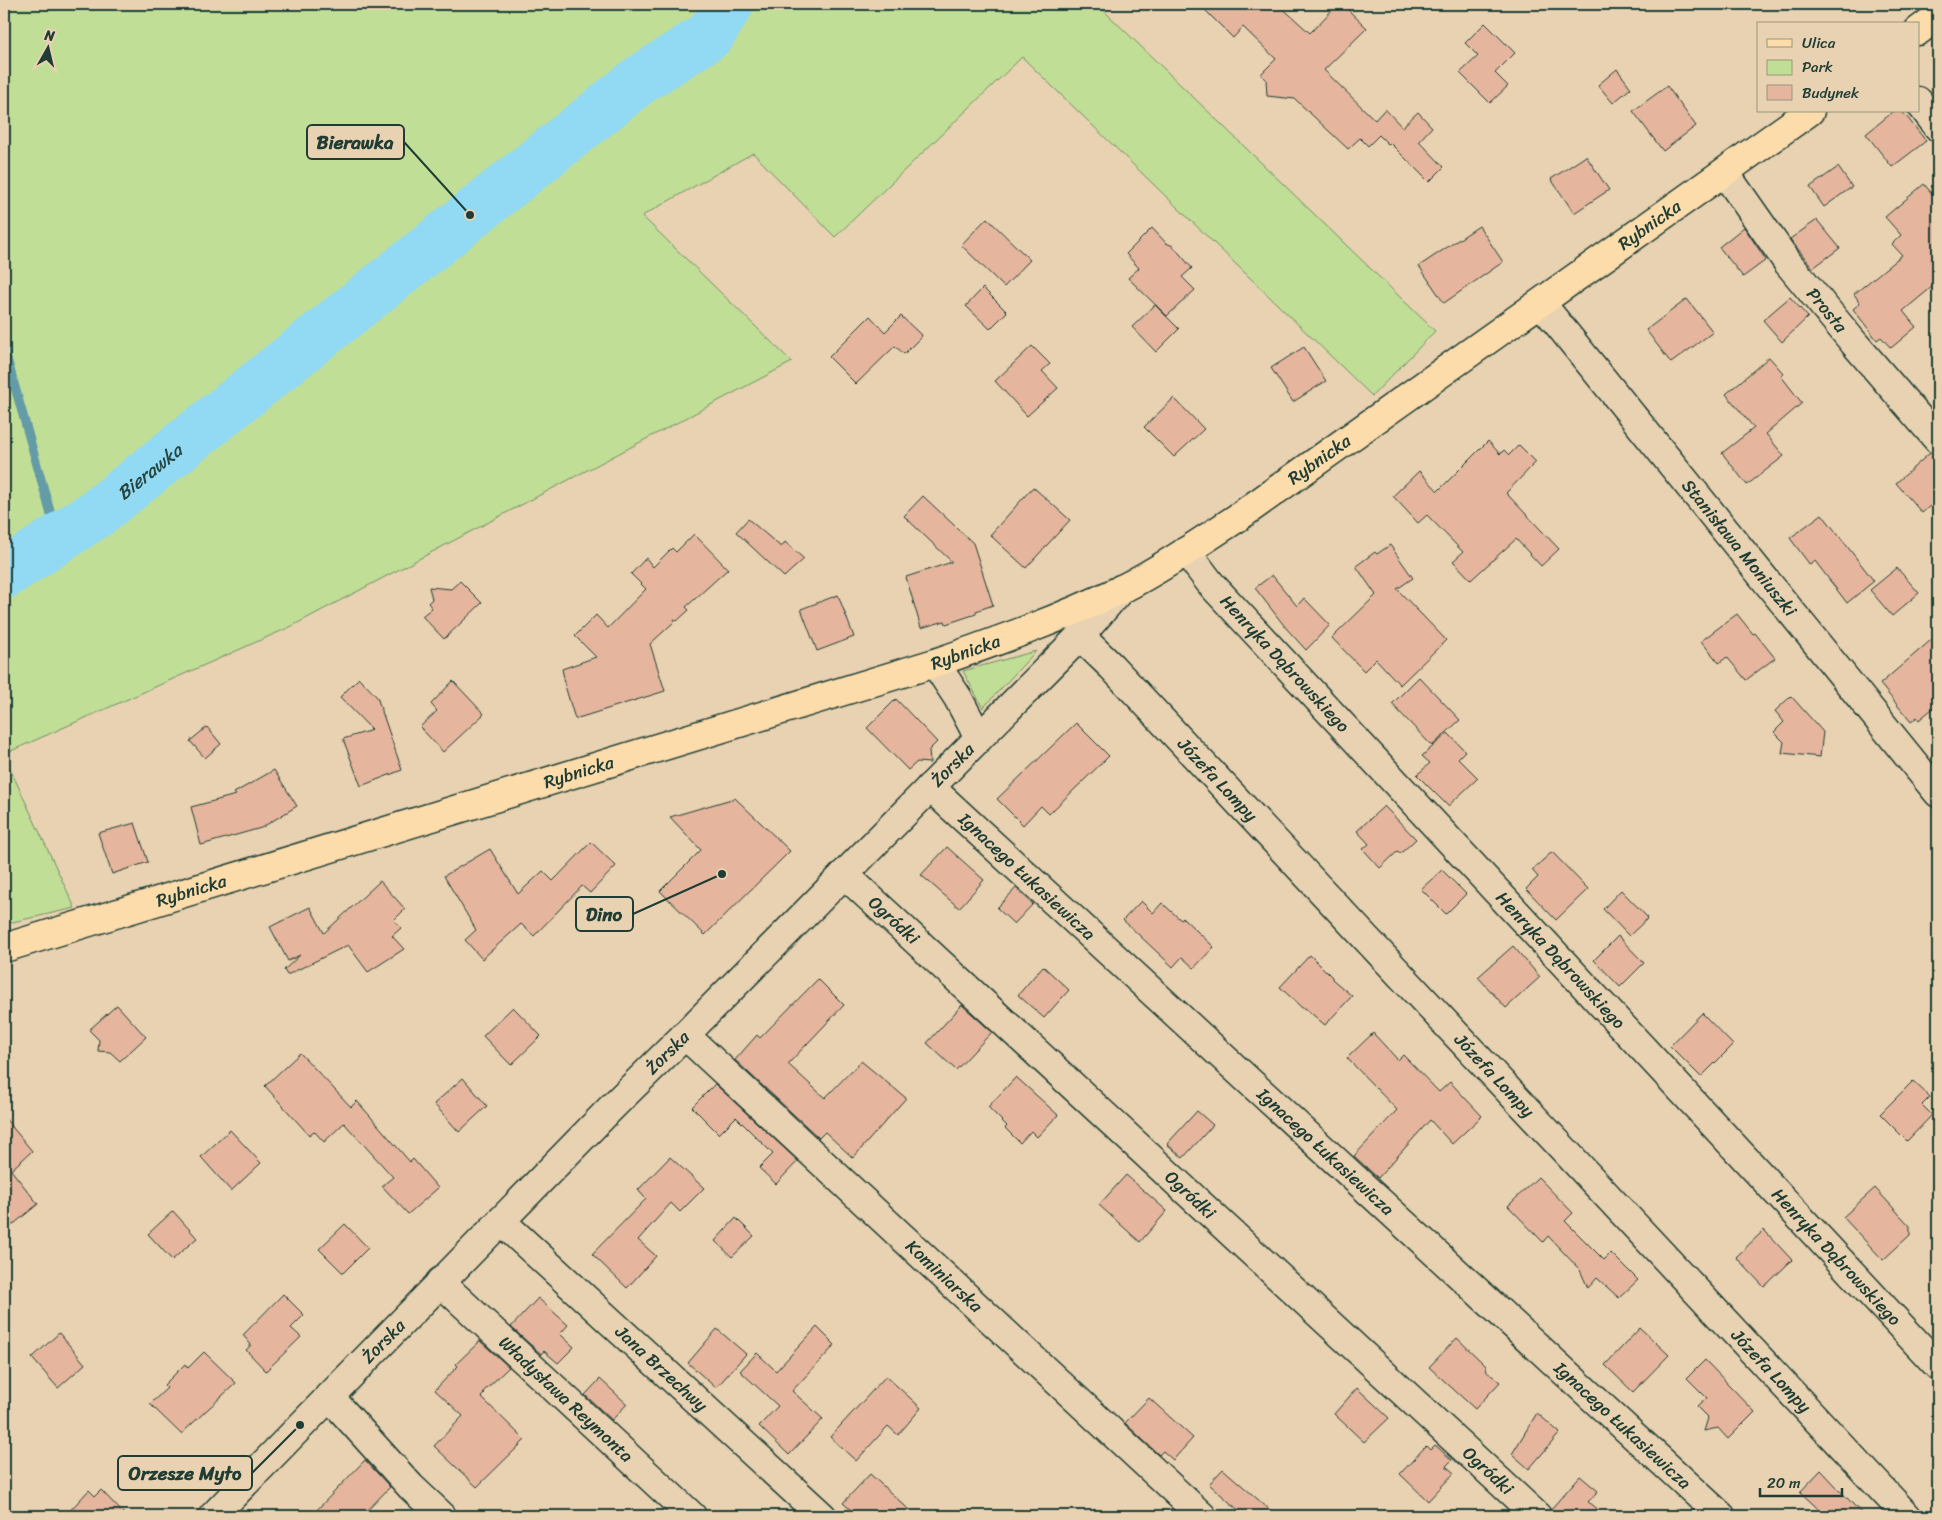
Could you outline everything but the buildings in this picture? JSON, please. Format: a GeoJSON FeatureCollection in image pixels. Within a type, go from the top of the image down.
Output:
{"type":"FeatureCollection","features":[{"type":"Feature","properties":{"kind":"main road"},"geometry":{"type":"LineString","coordinates":[[1920,30],[1938,16]]}},
{"type":"Feature","properties":{"kind":"main road","name":"Rybnicka"},"geometry":{"type":"LineString","coordinates":[[4,948],[935,663],[1053,621],[1121,589],[1186,551],[1237,518],[1809,112]]}},
{"type":"Feature","properties":{"kind":"street"},"geometry":{"type":"LineString","coordinates":[[1920,104],[1938,127]]}},
{"type":"Feature","properties":{"kind":"street","name":"Prosta"},"geometry":{"type":"LineString","coordinates":[[1724,173],[1788,264],[1938,440]]}},
{"type":"Feature","properties":{"kind":"street","name":"Stanisława Moniuszki"},"geometry":{"type":"LineString","coordinates":[[1541,303],[1938,793]]}},
{"type":"Feature","properties":{"kind":"street","name":"Henryka Dąbrowskiego"},"geometry":{"type":"LineString","coordinates":[[1186,551],[1218,592],[1938,1366]]}},
{"type":"Feature","properties":{"kind":"street","name":"Żorska"},"geometry":{"type":"LineString","coordinates":[[225,1512],[329,1396],[611,1108],[685,1036],[1080,636],[1121,589]]}},
{"type":"Feature","properties":{"kind":"street","name":"Józefa Lompy"},"geometry":{"type":"LineString","coordinates":[[1080,636],[1119,675],[1907,1516]]}},
{"type":"Feature","properties":{"kind":"street"},"geometry":{"type":"LineString","coordinates":[[935,663],[958,698],[979,738]]}},
{"type":"Feature","properties":{"kind":"street","name":"Ignacego Łukasiewicza"},"geometry":{"type":"LineString","coordinates":[[930,787],[1721,1516]]}},
{"type":"Feature","properties":{"kind":"street","name":"Ogródki"},"geometry":{"type":"LineString","coordinates":[[844,874],[1537,1516]]}},
{"type":"Feature","properties":{"kind":"street","name":"Kominiarska"},"geometry":{"type":"LineString","coordinates":[[685,1036],[1202,1516]]}},
{"type":"Feature","properties":{"kind":"street","name":"Jana Brzechwy"},"geometry":{"type":"LineString","coordinates":[[501,1221],[822,1516]]}},
{"type":"Feature","properties":{"kind":"street","name":"Władysława Reymonta"},"geometry":{"type":"LineString","coordinates":[[440,1282],[692,1516]]}},
{"type":"Feature","properties":{"kind":"street"},"geometry":{"type":"LineString","coordinates":[[329,1396],[411,1487],[442,1516]]}},
{"type":"Feature","properties":{"kind":"green space"},"geometry":{"type":"Polygon","coordinates":[[[4,4],[1097,4],[1435,331],[1372,396],[1022,57],[835,237],[753,153],[642,216],[792,362],[290,627],[4,754],[4,4]]]}},
{"type":"Feature","properties":{"kind":"green space"},"geometry":{"type":"Polygon","coordinates":[[[1036,651],[983,708],[963,671],[1036,651]]]}},
{"type":"Feature","properties":{"kind":"green space"},"geometry":{"type":"Polygon","coordinates":[[[4,756],[75,908],[4,924],[4,756]]]}},
{"type":"Feature","properties":{"kind":"waterway"},"geometry":{"type":"LineString","coordinates":[[4,12],[5,4]]}},
{"type":"Feature","properties":{"kind":"waterway","name":"Bierawka"},"geometry":{"type":"LineString","coordinates":[[4,574],[97,513],[641,79],[710,35],[729,4]]}},
{"type":"Feature","properties":{"kind":"waterway"},"geometry":{"type":"LineString","coordinates":[[4,348],[50,511],[56,540]]}},
{"type":"Feature","properties":{"kind":"place","name":"Bierawka"},"geometry":{"type":"Point","coordinates":[470,215]}},
{"type":"Feature","properties":{"kind":"place","name":"Dino"},"geometry":{"type":"Point","coordinates":[722,874]}},
{"type":"Feature","properties":{"kind":"place","name":"Orzesze Myto"},"geometry":{"type":"Point","coordinates":[300,1425]}}]}
